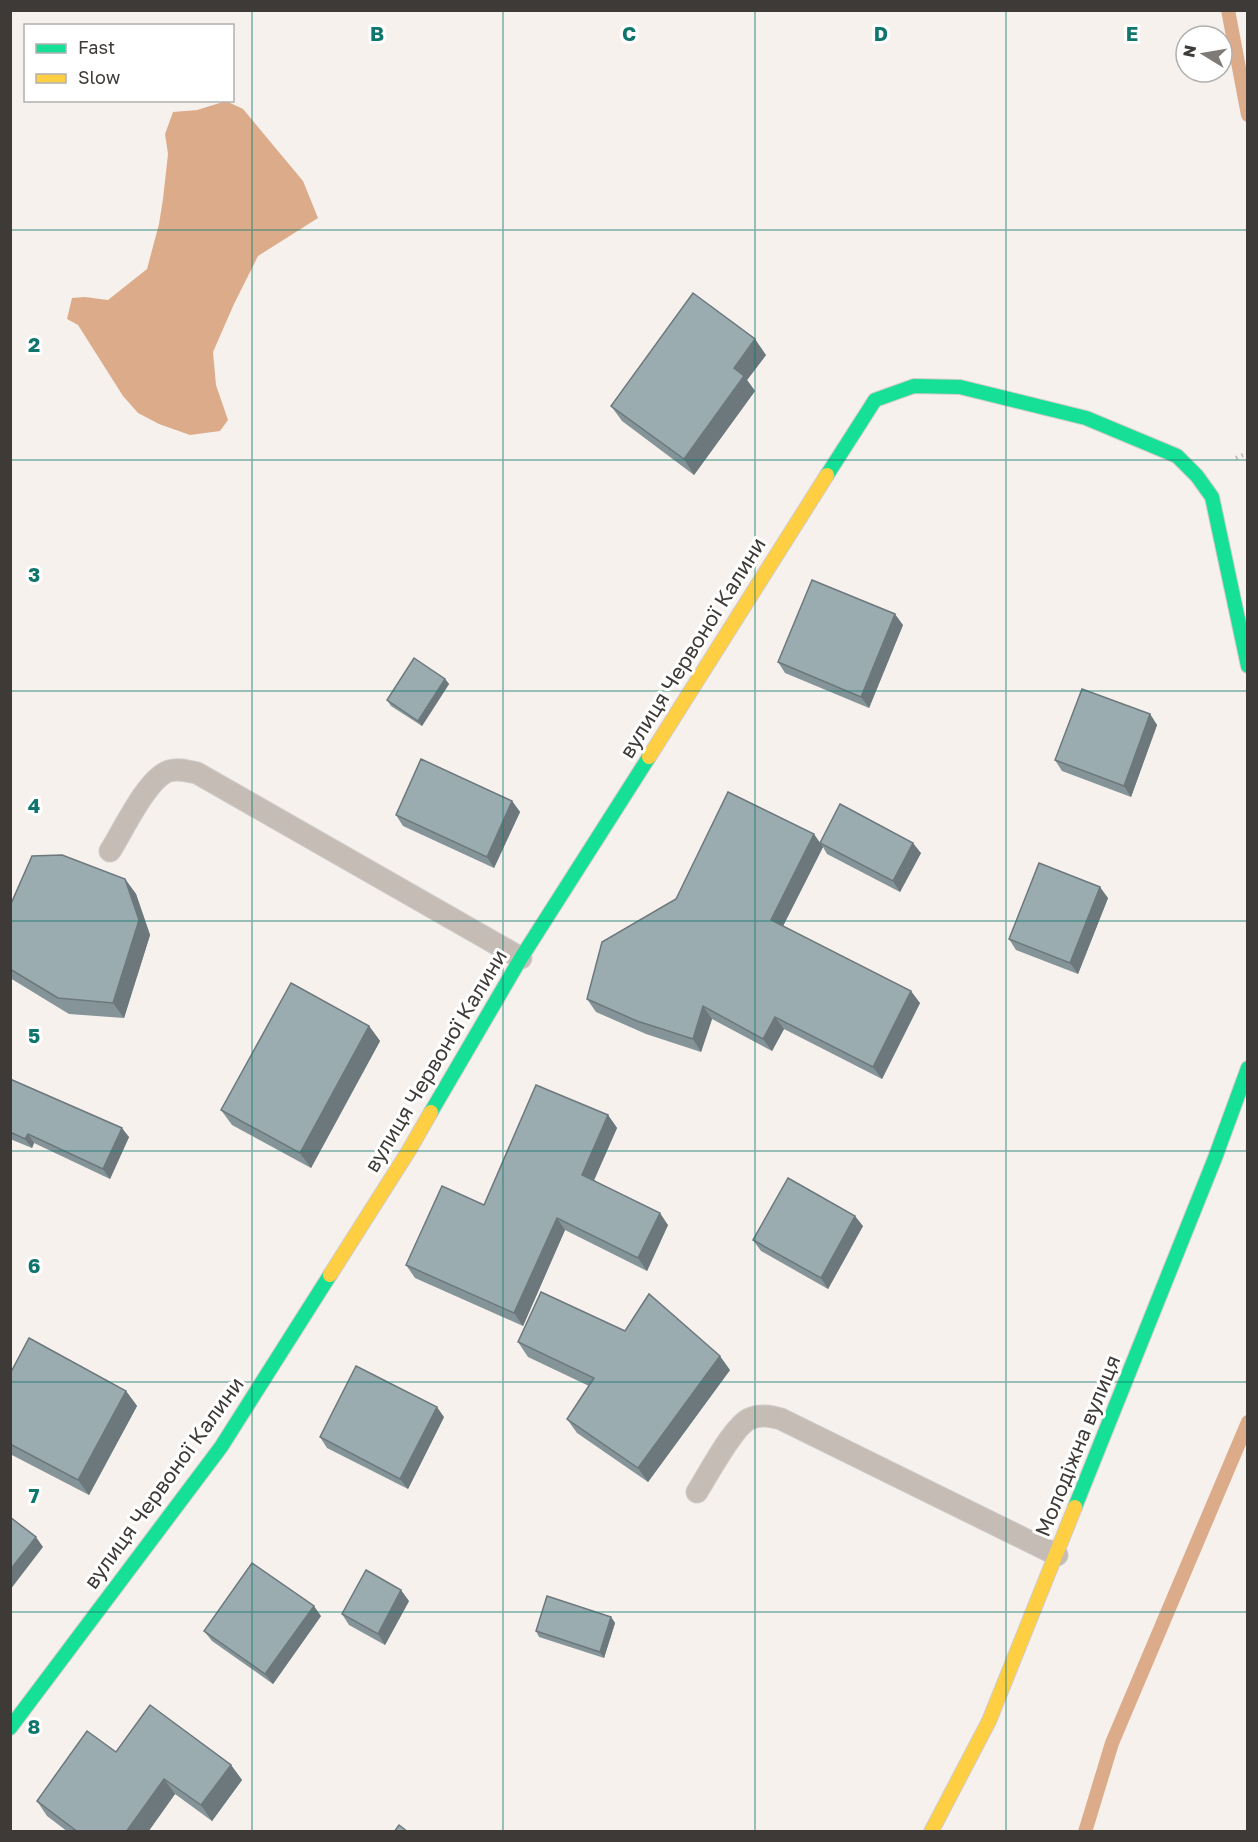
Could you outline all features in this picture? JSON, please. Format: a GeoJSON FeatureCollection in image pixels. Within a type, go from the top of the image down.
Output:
{"type":"FeatureCollection","features":[{"type":"Feature","properties":{"kind":"street","name":"вулиця Червоної Калини"},"geometry":{"type":"LineString","coordinates":[[10,1728],[221,1447],[408,1152],[521,958],[875,400],[914,386],[960,387],[1086,418],[1177,456],[1197,476],[1212,497],[1248,666]]}},
{"type":"Feature","properties":{"kind":"street","name":"Молодіжна вулиця"},"geometry":{"type":"LineString","coordinates":[[931,1832],[989,1721],[1215,1158],[1248,1068]]}},
{"type":"Feature","properties":{"kind":"lane"},"geometry":{"type":"LineString","coordinates":[[110,851],[149,786],[158,776],[171,770],[184,770],[207,779],[521,958]]}},
{"type":"Feature","properties":{"kind":"lane"},"geometry":{"type":"LineString","coordinates":[[697,1492],[735,1431],[748,1420],[764,1415],[781,1419],[1057,1555]]}},
{"type":"Feature","properties":{"kind":"shaded area"},"geometry":{"type":"Polygon","coordinates":[[[223,102],[243,109],[303,181],[318,218],[258,256],[213,352],[216,385],[228,420],[220,431],[190,435],[159,424],[138,413],[123,396],[78,325],[67,319],[72,298],[108,300],[147,269],[163,199],[168,154],[165,134],[173,112],[197,110],[223,102]]]}},
{"type":"Feature","properties":{"kind":"building"},"geometry":{"type":"Polygon","coordinates":[[[693,293],[755,339],[734,368],[744,376],[684,459],[611,406],[693,293]]]}},
{"type":"Feature","properties":{"kind":"building"},"geometry":{"type":"Polygon","coordinates":[[[812,580],[895,614],[861,697],[778,662],[812,580]]]}},
{"type":"Feature","properties":{"kind":"building"},"geometry":{"type":"Polygon","coordinates":[[[414,658],[445,679],[418,721],[387,700],[414,658]]]}},
{"type":"Feature","properties":{"kind":"building"},"geometry":{"type":"Polygon","coordinates":[[[1082,689],[1150,714],[1124,786],[1055,760],[1082,689]]]}},
{"type":"Feature","properties":{"kind":"building"},"geometry":{"type":"Polygon","coordinates":[[[421,759],[512,801],[487,857],[396,815],[421,759]]]}},
{"type":"Feature","properties":{"kind":"building"},"geometry":{"type":"Polygon","coordinates":[[[728,792],[814,834],[771,920],[911,991],[873,1067],[775,1017],[763,1039],[703,1006],[693,1039],[637,1021],[587,999],[602,942],[676,899],[728,792]]]}},
{"type":"Feature","properties":{"kind":"building"},"geometry":{"type":"Polygon","coordinates":[[[840,804],[913,843],[893,881],[820,843],[840,804]]]}},
{"type":"Feature","properties":{"kind":"building"},"geometry":{"type":"Polygon","coordinates":[[[62,855],[125,879],[139,920],[113,1003],[58,998],[10,969],[10,906],[32,856],[62,855]]]}},
{"type":"Feature","properties":{"kind":"building"},"geometry":{"type":"Polygon","coordinates":[[[1039,863],[1100,887],[1070,963],[1009,939],[1039,863]]]}},
{"type":"Feature","properties":{"kind":"building"},"geometry":{"type":"Polygon","coordinates":[[[291,983],[369,1026],[300,1153],[221,1110],[291,983]]]}},
{"type":"Feature","properties":{"kind":"building"},"geometry":{"type":"Polygon","coordinates":[[[10,1079],[122,1128],[103,1169],[28,1134],[25,1139],[10,1132],[10,1079]]]}},
{"type":"Feature","properties":{"kind":"building"},"geometry":{"type":"Polygon","coordinates":[[[536,1085],[608,1115],[582,1175],[660,1213],[638,1258],[557,1218],[514,1313],[406,1265],[442,1186],[484,1205],[536,1085]]]}},
{"type":"Feature","properties":{"kind":"building"},"geometry":{"type":"Polygon","coordinates":[[[788,1178],[855,1216],[821,1278],[753,1240],[788,1178]]]}},
{"type":"Feature","properties":{"kind":"building"},"geometry":{"type":"Polygon","coordinates":[[[541,1292],[625,1331],[649,1294],[720,1356],[638,1468],[567,1419],[594,1378],[518,1342],[541,1292]]]}},
{"type":"Feature","properties":{"kind":"building"},"geometry":{"type":"Polygon","coordinates":[[[29,1338],[126,1391],[78,1480],[10,1444],[10,1374],[29,1338]]]}},
{"type":"Feature","properties":{"kind":"building"},"geometry":{"type":"Polygon","coordinates":[[[356,1366],[437,1407],[400,1479],[320,1437],[356,1366]]]}},
{"type":"Feature","properties":{"kind":"building"},"geometry":{"type":"Polygon","coordinates":[[[10,1517],[36,1537],[10,1570],[10,1517]]]}},
{"type":"Feature","properties":{"kind":"building"},"geometry":{"type":"Polygon","coordinates":[[[252,1563],[314,1606],[265,1674],[204,1631],[252,1563]]]}},
{"type":"Feature","properties":{"kind":"building"},"geometry":{"type":"Polygon","coordinates":[[[366,1570],[401,1590],[378,1634],[342,1614],[366,1570]]]}},
{"type":"Feature","properties":{"kind":"building"},"geometry":{"type":"Polygon","coordinates":[[[547,1596],[611,1617],[600,1652],[536,1631],[547,1596]]]}},
{"type":"Feature","properties":{"kind":"building"},"geometry":{"type":"Polygon","coordinates":[[[150,1705],[231,1765],[201,1805],[164,1779],[126,1832],[78,1832],[37,1801],[87,1731],[116,1752],[150,1705]]]}},
{"type":"Feature","properties":{"kind":"building"},"geometry":{"type":"Polygon","coordinates":[[[399,1825],[408,1832],[394,1832],[399,1825]]]}},
{"type":"Feature","properties":{"kind":"waterway"},"geometry":{"type":"LineString","coordinates":[[1228,10],[1248,115]]}},
{"type":"Feature","properties":{"kind":"waterway"},"geometry":{"type":"LineString","coordinates":[[1085,1832],[1112,1743],[1248,1422]]}},
{"type":"Feature","properties":{"kind":"traffic: fast"},"geometry":{"type":"LineString","coordinates":[[827,475],[875,400],[914,386],[960,387],[1086,418],[1177,456],[1197,476],[1212,497],[1248,666]]}},
{"type":"Feature","properties":{"kind":"traffic: fast"},"geometry":{"type":"LineString","coordinates":[[431,1112],[521,958],[649,757]]}},
{"type":"Feature","properties":{"kind":"traffic: fast"},"geometry":{"type":"LineString","coordinates":[[1075,1507],[1215,1158],[1248,1068]]}},
{"type":"Feature","properties":{"kind":"traffic: fast"},"geometry":{"type":"LineString","coordinates":[[10,1728],[221,1447],[330,1275]]}},
{"type":"Feature","properties":{"kind":"traffic: slow"},"geometry":{"type":"LineString","coordinates":[[649,757],[827,475]]}},
{"type":"Feature","properties":{"kind":"traffic: slow"},"geometry":{"type":"LineString","coordinates":[[330,1275],[431,1112]]}},
{"type":"Feature","properties":{"kind":"traffic: slow"},"geometry":{"type":"LineString","coordinates":[[931,1832],[989,1721],[1075,1507]]}}]}
